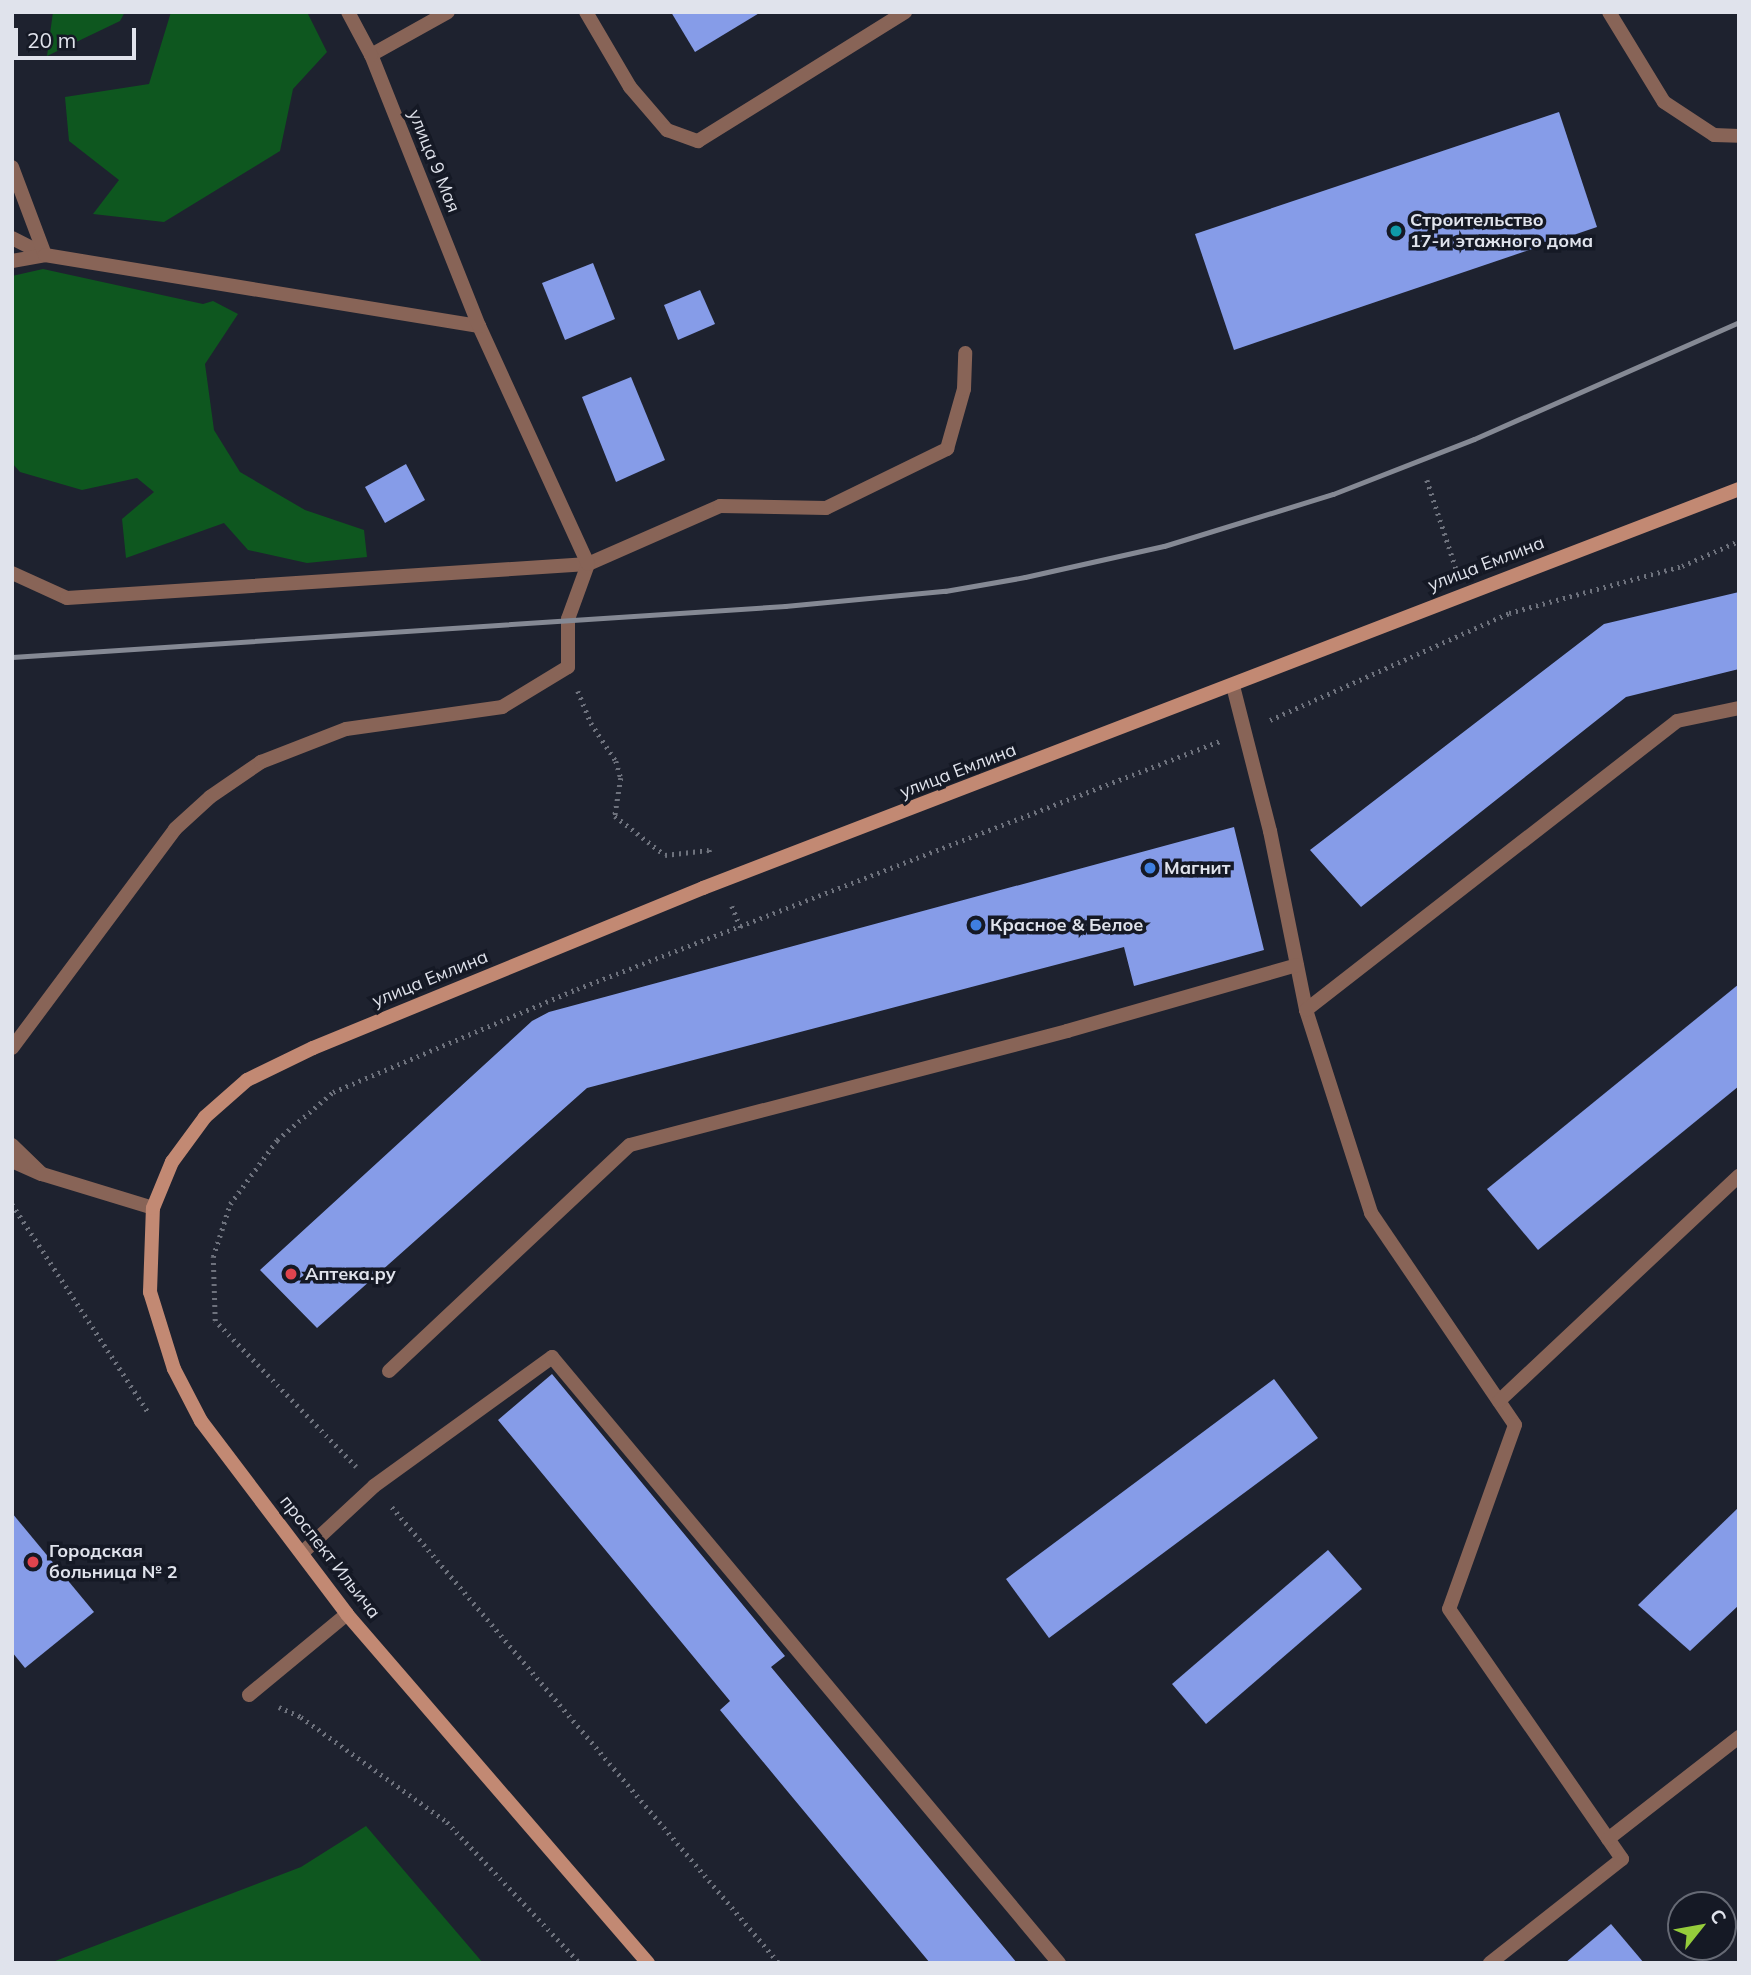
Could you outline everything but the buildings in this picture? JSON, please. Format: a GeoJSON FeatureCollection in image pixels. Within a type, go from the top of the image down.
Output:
{"type":"FeatureCollection","features":[{"type":"Feature","properties":{"kind":"street","name":"улица 9 Мая"},"geometry":{"type":"LineString","coordinates":[[348,12],[371,55],[479,326],[588,564]]}},
{"type":"Feature","properties":{"kind":"street"},"geometry":{"type":"LineString","coordinates":[[371,55],[447,12]]}},
{"type":"Feature","properties":{"kind":"street"},"geometry":{"type":"LineString","coordinates":[[586,12],[630,87],[667,130],[698,141],[905,12]]}},
{"type":"Feature","properties":{"kind":"street"},"geometry":{"type":"LineString","coordinates":[[1609,12],[1664,102],[1714,135],[1739,136]]}},
{"type":"Feature","properties":{"kind":"street"},"geometry":{"type":"LineString","coordinates":[[12,166],[45,255]]}},
{"type":"Feature","properties":{"kind":"street"},"geometry":{"type":"LineString","coordinates":[[12,237],[45,255],[479,326]]}},
{"type":"Feature","properties":{"kind":"street"},"geometry":{"type":"LineString","coordinates":[[12,261],[45,255]]}},
{"type":"Feature","properties":{"kind":"street"},"geometry":{"type":"LineString","coordinates":[[12,573],[67,598],[588,564],[720,506],[826,508],[947,449],[964,389],[965,353]]}},
{"type":"Feature","properties":{"kind":"street","name":"улица Емлина"},"geometry":{"type":"LineString","coordinates":[[205,1117],[247,1080],[313,1048],[703,888],[1739,489]]}},
{"type":"Feature","properties":{"kind":"street"},"geometry":{"type":"LineString","coordinates":[[12,1048],[175,829],[210,797],[261,762],[346,729],[502,707],[568,667],[568,619],[588,564]]}},
{"type":"Feature","properties":{"kind":"street"},"geometry":{"type":"LineString","coordinates":[[1233,686],[1306,1010],[1371,1213],[1516,1425],[1449,1609],[1622,1859],[1490,1963]]}},
{"type":"Feature","properties":{"kind":"street"},"geometry":{"type":"LineString","coordinates":[[1306,1010],[1677,721],[1739,708]]}},
{"type":"Feature","properties":{"kind":"street"},"geometry":{"type":"LineString","coordinates":[[389,1371],[630,1145],[1297,965]]}},
{"type":"Feature","properties":{"kind":"street","name":"проспект Ильича"},"geometry":{"type":"LineString","coordinates":[[205,1117],[172,1162],[153,1208],[150,1292],[174,1369],[201,1421],[347,1614],[648,1963]]}},
{"type":"Feature","properties":{"kind":"street"},"geometry":{"type":"LineString","coordinates":[[12,1145],[42,1174]]}},
{"type":"Feature","properties":{"kind":"street"},"geometry":{"type":"LineString","coordinates":[[12,1161],[42,1174],[153,1208]]}},
{"type":"Feature","properties":{"kind":"street"},"geometry":{"type":"LineString","coordinates":[[1499,1401],[1739,1176]]}},
{"type":"Feature","properties":{"kind":"street"},"geometry":{"type":"LineString","coordinates":[[302,1553],[374,1486],[552,1357],[1059,1963]]}},
{"type":"Feature","properties":{"kind":"street"},"geometry":{"type":"LineString","coordinates":[[249,1695],[347,1614]]}},
{"type":"Feature","properties":{"kind":"street"},"geometry":{"type":"LineString","coordinates":[[1608,1839],[1739,1737]]}},
{"type":"Feature","properties":{"kind":"path"},"geometry":{"type":"LineString","coordinates":[[1427,480],[1445,538]]}},
{"type":"Feature","properties":{"kind":"path"},"geometry":{"type":"LineString","coordinates":[[779,1963],[374,1486],[215,1321],[213,1257],[230,1204],[277,1140],[333,1092],[552,1000],[1244,732],[1509,613],[1682,566],[1739,541]]}},
{"type":"Feature","properties":{"kind":"path"},"geometry":{"type":"LineString","coordinates":[[568,667],[591,723],[616,761],[621,778],[615,816],[664,855]]}},
{"type":"Feature","properties":{"kind":"path"},"geometry":{"type":"LineString","coordinates":[[12,1204],[149,1413]]}},
{"type":"Feature","properties":{"kind":"path"},"geometry":{"type":"LineString","coordinates":[[249,1695],[301,1717],[447,1822],[580,1963]]}},
{"type":"Feature","properties":{"kind":"green space"},"geometry":{"type":"Polygon","coordinates":[[[53,12],[125,12],[120,21],[47,56],[53,12]]]}},
{"type":"Feature","properties":{"kind":"green space"},"geometry":{"type":"Polygon","coordinates":[[[171,12],[307,12],[327,52],[293,89],[280,151],[164,222],[93,214],[119,180],[69,141],[65,97],[149,84],[171,12]]]}},
{"type":"Feature","properties":{"kind":"green space"},"geometry":{"type":"Polygon","coordinates":[[[43,269],[203,304],[213,301],[238,314],[205,364],[214,430],[240,472],[305,510],[364,530],[367,557],[307,563],[248,550],[224,523],[126,558],[122,519],[154,492],[137,478],[82,490],[20,472],[12,463],[12,276],[43,269]]]}},
{"type":"Feature","properties":{"kind":"green space"},"geometry":{"type":"Polygon","coordinates":[[[366,1826],[483,1963],[50,1963],[301,1867],[366,1826]]]}},
{"type":"Feature","properties":{"kind":"railway"},"geometry":{"type":"LineString","coordinates":[[12,657],[785,606],[945,591],[1025,577],[1164,546],[1333,494],[1474,439],[1739,322]]}},
{"type":"Feature","properties":{"kind":"place","name":"Строительство 17-и этажного дома"},"geometry":{"type":"Point","coordinates":[1396,231]}},
{"type":"Feature","properties":{"kind":"place","name":"Магнит"},"geometry":{"type":"Point","coordinates":[1150,868]}},
{"type":"Feature","properties":{"kind":"place","name":"Красное & Белое"},"geometry":{"type":"Point","coordinates":[976,925]}},
{"type":"Feature","properties":{"kind":"place","name":"Аптека.ру"},"geometry":{"type":"Point","coordinates":[291,1274]}},
{"type":"Feature","properties":{"kind":"place","name":"Городская больница № 2"},"geometry":{"type":"Point","coordinates":[33,1562]}}]}
